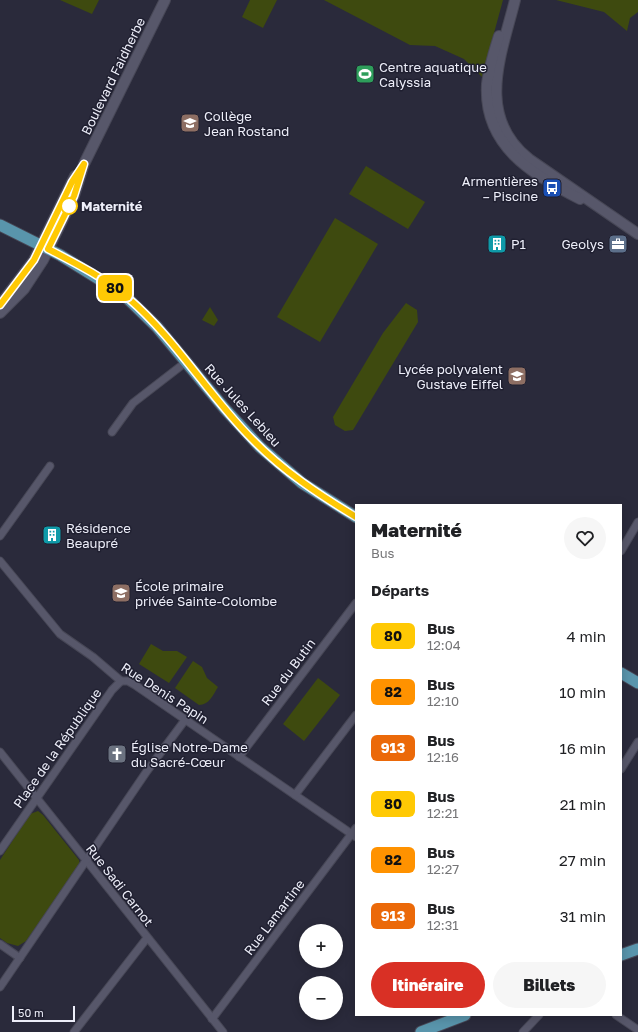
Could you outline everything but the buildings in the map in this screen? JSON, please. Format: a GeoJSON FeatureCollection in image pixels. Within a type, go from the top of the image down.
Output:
{"type":"FeatureCollection","features":[{"type":"Feature","properties":{"kind":"main road","name":"Rue Jules Lebleu"},"geometry":{"type":"LineString","coordinates":[[0,225],[141,310],[238,424],[273,460],[309,488],[355,516]]}},
{"type":"Feature","properties":{"kind":"main road","name":"Rue Jules Lebleu"},"geometry":{"type":"LineString","coordinates":[[0,230],[43,251]]}},
{"type":"Feature","properties":{"kind":"main road"},"geometry":{"type":"LineString","coordinates":[[622,674],[638,683]]}},
{"type":"Feature","properties":{"kind":"main road"},"geometry":{"type":"LineString","coordinates":[[622,955],[638,949]]}},
{"type":"Feature","properties":{"kind":"main road"},"geometry":{"type":"LineString","coordinates":[[421,1032],[462,1016]]}},
{"type":"Feature","properties":{"kind":"street","name":"Boulevard Faidherbe"},"geometry":{"type":"LineString","coordinates":[[0,313],[24,289],[43,251],[74,196],[84,164],[165,0]]}},
{"type":"Feature","properties":{"kind":"street"},"geometry":{"type":"LineString","coordinates":[[510,0],[488,78],[488,108],[495,129],[509,151],[526,167],[563,190],[614,217]]}},
{"type":"Feature","properties":{"kind":"street"},"geometry":{"type":"LineString","coordinates":[[515,0],[496,82],[497,106],[503,126],[516,146],[525,156],[638,234]]}},
{"type":"Feature","properties":{"kind":"street","name":"Boulevard Faidherbe"},"geometry":{"type":"LineString","coordinates":[[0,305],[31,264],[43,251]]}},
{"type":"Feature","properties":{"kind":"street"},"geometry":{"type":"LineString","coordinates":[[112,432],[133,403],[186,362]]}},
{"type":"Feature","properties":{"kind":"street"},"geometry":{"type":"LineString","coordinates":[[0,536],[50,466]]}},
{"type":"Feature","properties":{"kind":"street"},"geometry":{"type":"LineString","coordinates":[[622,548],[638,522]]}},
{"type":"Feature","properties":{"kind":"street","name":"Rue Denis Papin"},"geometry":{"type":"LineString","coordinates":[[0,561],[60,634],[93,657],[121,681],[130,682],[295,795],[355,833]]}},
{"type":"Feature","properties":{"kind":"street","name":"Rue du Butin"},"geometry":{"type":"LineString","coordinates":[[239,757],[355,604]]}},
{"type":"Feature","properties":{"kind":"street","name":"Place de la République"},"geometry":{"type":"LineString","coordinates":[[0,851],[3,842],[37,797],[112,690],[121,681]]}},
{"type":"Feature","properties":{"kind":"street"},"geometry":{"type":"LineString","coordinates":[[295,795],[355,716]]}},
{"type":"Feature","properties":{"kind":"street"},"geometry":{"type":"LineString","coordinates":[[0,987],[147,771],[185,720]]}},
{"type":"Feature","properties":{"kind":"street"},"geometry":{"type":"LineString","coordinates":[[622,767],[638,742]]}},
{"type":"Feature","properties":{"kind":"street","name":"Rue Sadi Carnot"},"geometry":{"type":"LineString","coordinates":[[0,752],[222,1032]]}},
{"type":"Feature","properties":{"kind":"street","name":"Rue Lamartine"},"geometry":{"type":"LineString","coordinates":[[212,1019],[355,833]]}},
{"type":"Feature","properties":{"kind":"street"},"geometry":{"type":"LineString","coordinates":[[74,1032],[147,938]]}},
{"type":"Feature","properties":{"kind":"street"},"geometry":{"type":"LineString","coordinates":[[0,944],[20,958]]}},
{"type":"Feature","properties":{"kind":"street"},"geometry":{"type":"LineString","coordinates":[[523,1032],[538,1016]]}},
{"type":"Feature","properties":{"kind":"street"},"geometry":{"type":"LineString","coordinates":[[617,1016],[638,1030]]}},
{"type":"Feature","properties":{"kind":"green space"},"geometry":{"type":"Polygon","coordinates":[[[60,0],[99,0],[92,14],[60,0]]]}},
{"type":"Feature","properties":{"kind":"green space"},"geometry":{"type":"Polygon","coordinates":[[[250,0],[277,0],[263,28],[242,17],[250,0]]]}},
{"type":"Feature","properties":{"kind":"green space"},"geometry":{"type":"Polygon","coordinates":[[[324,0],[503,0],[482,77],[464,59],[435,46],[410,45],[324,0]]]}},
{"type":"Feature","properties":{"kind":"green space"},"geometry":{"type":"Polygon","coordinates":[[[556,0],[638,0],[638,12],[630,18],[627,31],[604,12],[556,0]]]}},
{"type":"Feature","properties":{"kind":"green space"},"geometry":{"type":"Polygon","coordinates":[[[366,166],[425,202],[408,229],[349,194],[366,166]]]}},
{"type":"Feature","properties":{"kind":"green space"},"geometry":{"type":"Polygon","coordinates":[[[335,218],[378,244],[320,342],[277,317],[335,218]]]}},
{"type":"Feature","properties":{"kind":"green space"},"geometry":{"type":"Polygon","coordinates":[[[406,303],[417,310],[418,322],[353,430],[345,431],[335,425],[333,417],[383,333],[406,303]]]}},
{"type":"Feature","properties":{"kind":"green space"},"geometry":{"type":"Polygon","coordinates":[[[210,307],[218,320],[214,326],[202,320],[210,307]]]}},
{"type":"Feature","properties":{"kind":"green space"},"geometry":{"type":"Polygon","coordinates":[[[151,644],[163,651],[177,651],[187,657],[169,683],[139,664],[151,644]]]}},
{"type":"Feature","properties":{"kind":"green space"},"geometry":{"type":"Polygon","coordinates":[[[193,661],[202,667],[207,678],[218,687],[210,699],[202,705],[199,705],[175,688],[193,661]]]}},
{"type":"Feature","properties":{"kind":"green space"},"geometry":{"type":"Polygon","coordinates":[[[318,678],[340,695],[304,741],[283,724],[318,678]]]}},
{"type":"Feature","properties":{"kind":"green space"},"geometry":{"type":"Polygon","coordinates":[[[38,811],[43,815],[79,860],[80,865],[26,941],[18,946],[7,943],[0,938],[0,860],[30,814],[38,811]]]}},
{"type":"Feature","properties":{"kind":"bus line","name":"80"},"geometry":{"type":"LineString","coordinates":[[0,305],[34,260],[72,182],[84,164],[74,196],[48,249],[117,289],[129,299],[157,327],[224,409],[260,447],[284,470],[319,495],[355,516]]}},
{"type":"Feature","properties":{"kind":"place","name":"Centre aquatique Calyssia"},"geometry":{"type":"Point","coordinates":[365,74]}},
{"type":"Feature","properties":{"kind":"place","name":"Collège Jean Rostand"},"geometry":{"type":"Point","coordinates":[190,123]}},
{"type":"Feature","properties":{"kind":"place","name":"Armentières – Piscine"},"geometry":{"type":"Point","coordinates":[552,188]}},
{"type":"Feature","properties":{"kind":"place","name":"Maternité"},"geometry":{"type":"Point","coordinates":[69,206]}},
{"type":"Feature","properties":{"kind":"place","name":"P1"},"geometry":{"type":"Point","coordinates":[497,244]}},
{"type":"Feature","properties":{"kind":"place","name":"Geolys"},"geometry":{"type":"Point","coordinates":[618,244]}},
{"type":"Feature","properties":{"kind":"place","name":"Lycée polyvalent Gustave Eiffel"},"geometry":{"type":"Point","coordinates":[517,376]}},
{"type":"Feature","properties":{"kind":"place","name":"Résidence Beaupré"},"geometry":{"type":"Point","coordinates":[52,535]}},
{"type":"Feature","properties":{"kind":"place","name":"École primaire privée Sainte-Colombe"},"geometry":{"type":"Point","coordinates":[121,593]}},
{"type":"Feature","properties":{"kind":"place","name":"Église Notre-Dame du Sacré-Cœur"},"geometry":{"type":"Point","coordinates":[117,754]}}]}
